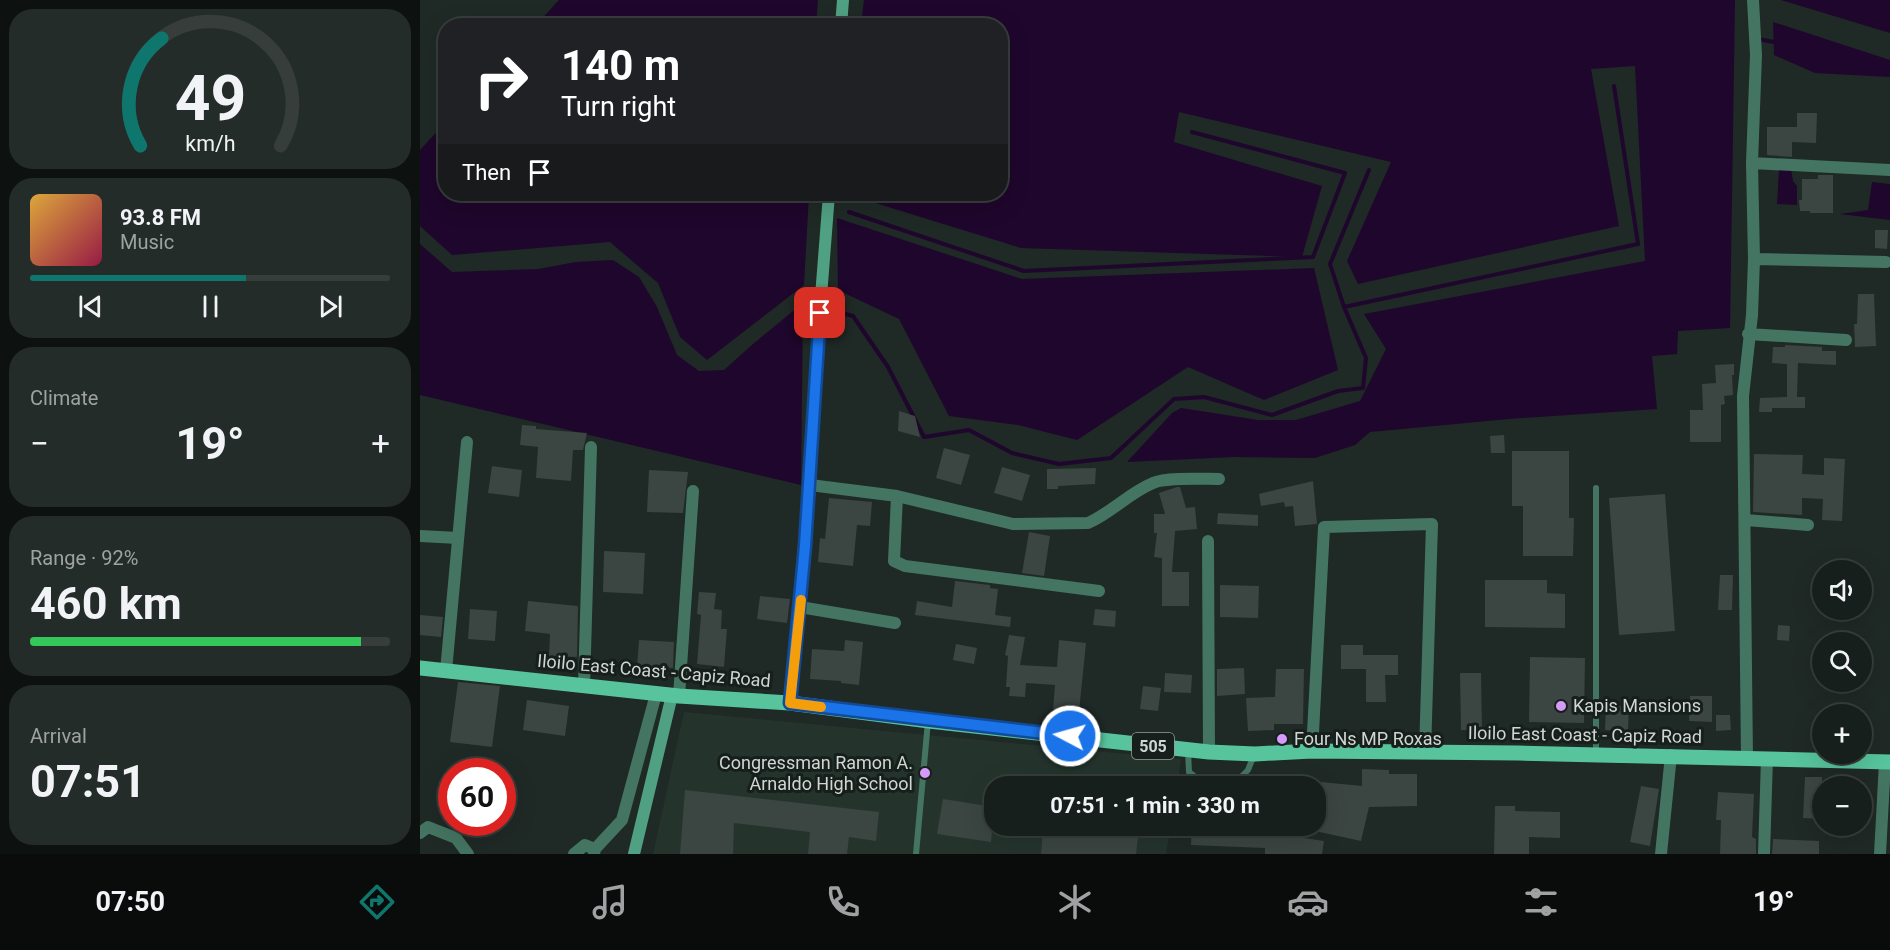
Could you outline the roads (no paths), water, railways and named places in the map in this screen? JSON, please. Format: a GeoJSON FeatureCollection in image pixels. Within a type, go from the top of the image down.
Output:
{"type":"FeatureCollection","features":[{"type":"Feature","properties":{"kind":"main road"},"geometry":{"type":"LineString","coordinates":[[842,18],[843,0]]}},
{"type":"Feature","properties":{"kind":"main road"},"geometry":{"type":"LineString","coordinates":[[790,703],[810,485],[818,335],[829,201]]}},
{"type":"Feature","properties":{"kind":"main road","name":"Iloilo East Coast - Capiz Road"},"geometry":{"type":"LineString","coordinates":[[420,668],[676,696],[790,703],[928,721],[1209,752],[1671,755],[1887,762]]}},
{"type":"Feature","properties":{"kind":"main road"},"geometry":{"type":"LineString","coordinates":[[633,854],[676,696]]}},
{"type":"Feature","properties":{"kind":"street"},"geometry":{"type":"LineString","coordinates":[[1748,758],[1743,396],[1748,334],[1752,315],[1754,259],[1752,163],[1756,55],[1753,0]]}},
{"type":"Feature","properties":{"kind":"street"},"geometry":{"type":"LineString","coordinates":[[1752,163],[1890,170]]}},
{"type":"Feature","properties":{"kind":"street"},"geometry":{"type":"LineString","coordinates":[[1754,259],[1887,262]]}},
{"type":"Feature","properties":{"kind":"street"},"geometry":{"type":"LineString","coordinates":[[1748,334],[1846,340]]}},
{"type":"Feature","properties":{"kind":"street"},"geometry":{"type":"LineString","coordinates":[[446,671],[467,442]]}},
{"type":"Feature","properties":{"kind":"street"},"geometry":{"type":"LineString","coordinates":[[584,686],[591,447]]}},
{"type":"Feature","properties":{"kind":"street"},"geometry":{"type":"LineString","coordinates":[[810,485],[897,496],[1014,524],[1088,523],[1138,490],[1155,482],[1219,479]]}},
{"type":"Feature","properties":{"kind":"street"},"geometry":{"type":"LineString","coordinates":[[676,696],[693,491]]}},
{"type":"Feature","properties":{"kind":"street"},"geometry":{"type":"LineString","coordinates":[[897,496],[894,561],[905,566],[1099,591]]}},
{"type":"Feature","properties":{"kind":"street"},"geometry":{"type":"LineString","coordinates":[[1746,520],[1808,525]]}},
{"type":"Feature","properties":{"kind":"street"},"geometry":{"type":"LineString","coordinates":[[1312,751],[1324,527],[1432,524],[1425,752]]}},
{"type":"Feature","properties":{"kind":"street"},"geometry":{"type":"LineString","coordinates":[[420,536],[458,538]]}},
{"type":"Feature","properties":{"kind":"street"},"geometry":{"type":"LineString","coordinates":[[1208,541],[1209,752]]}},
{"type":"Feature","properties":{"kind":"street"},"geometry":{"type":"LineString","coordinates":[[800,607],[895,623]]}},
{"type":"Feature","properties":{"kind":"street"},"geometry":{"type":"LineString","coordinates":[[574,854],[585,845],[595,852],[622,820],[656,694]]}},
{"type":"Feature","properties":{"kind":"street"},"geometry":{"type":"LineString","coordinates":[[1661,854],[1671,755]]}},
{"type":"Feature","properties":{"kind":"street"},"geometry":{"type":"LineString","coordinates":[[1764,854],[1767,758]]}},
{"type":"Feature","properties":{"kind":"street"},"geometry":{"type":"LineString","coordinates":[[1880,854],[1887,762]]}},
{"type":"Feature","properties":{"kind":"street"},"geometry":{"type":"LineString","coordinates":[[420,833],[428,827],[456,838],[468,854]]}},
{"type":"Feature","properties":{"kind":"lane"},"geometry":{"type":"LineString","coordinates":[[1596,488],[1596,754]]}},
{"type":"Feature","properties":{"kind":"lane"},"geometry":{"type":"LineString","coordinates":[[916,854],[928,721]]}},
{"type":"Feature","properties":{"kind":"lane"},"geometry":{"type":"LineString","coordinates":[[1188,749],[1189,772],[1200,781],[1216,785],[1234,784],[1248,770],[1255,754]]}},
{"type":"Feature","properties":{"kind":"waterway"},"geometry":{"type":"LineString","coordinates":[[1758,39],[1774,42]]}},
{"type":"Feature","properties":{"kind":"waterway"},"geometry":{"type":"LineString","coordinates":[[803,303],[853,316],[888,367],[924,437],[969,430],[1012,453],[1059,464],[1111,458],[1174,399],[1204,397],[1272,415],[1338,391],[1363,388],[1366,358],[1344,307],[1638,244],[1614,86]]}},
{"type":"Feature","properties":{"kind":"waterway"},"geometry":{"type":"LineString","coordinates":[[849,212],[1024,271],[1313,257],[1345,173],[1192,132]]}},
{"type":"Feature","properties":{"kind":"waterway"},"geometry":{"type":"LineString","coordinates":[[1344,307],[1330,264],[1369,170]]}},
{"type":"Feature","properties":{"kind":"place","name":"Kapis Mansions"},"geometry":{"type":"Point","coordinates":[1561,706]}},
{"type":"Feature","properties":{"kind":"place","name":"Four Ns MP Roxas"},"geometry":{"type":"Point","coordinates":[1282,739]}},
{"type":"Feature","properties":{"kind":"place","name":"Congressman Ramon A. Arnaldo High School"},"geometry":{"type":"Point","coordinates":[925,773]}}]}
